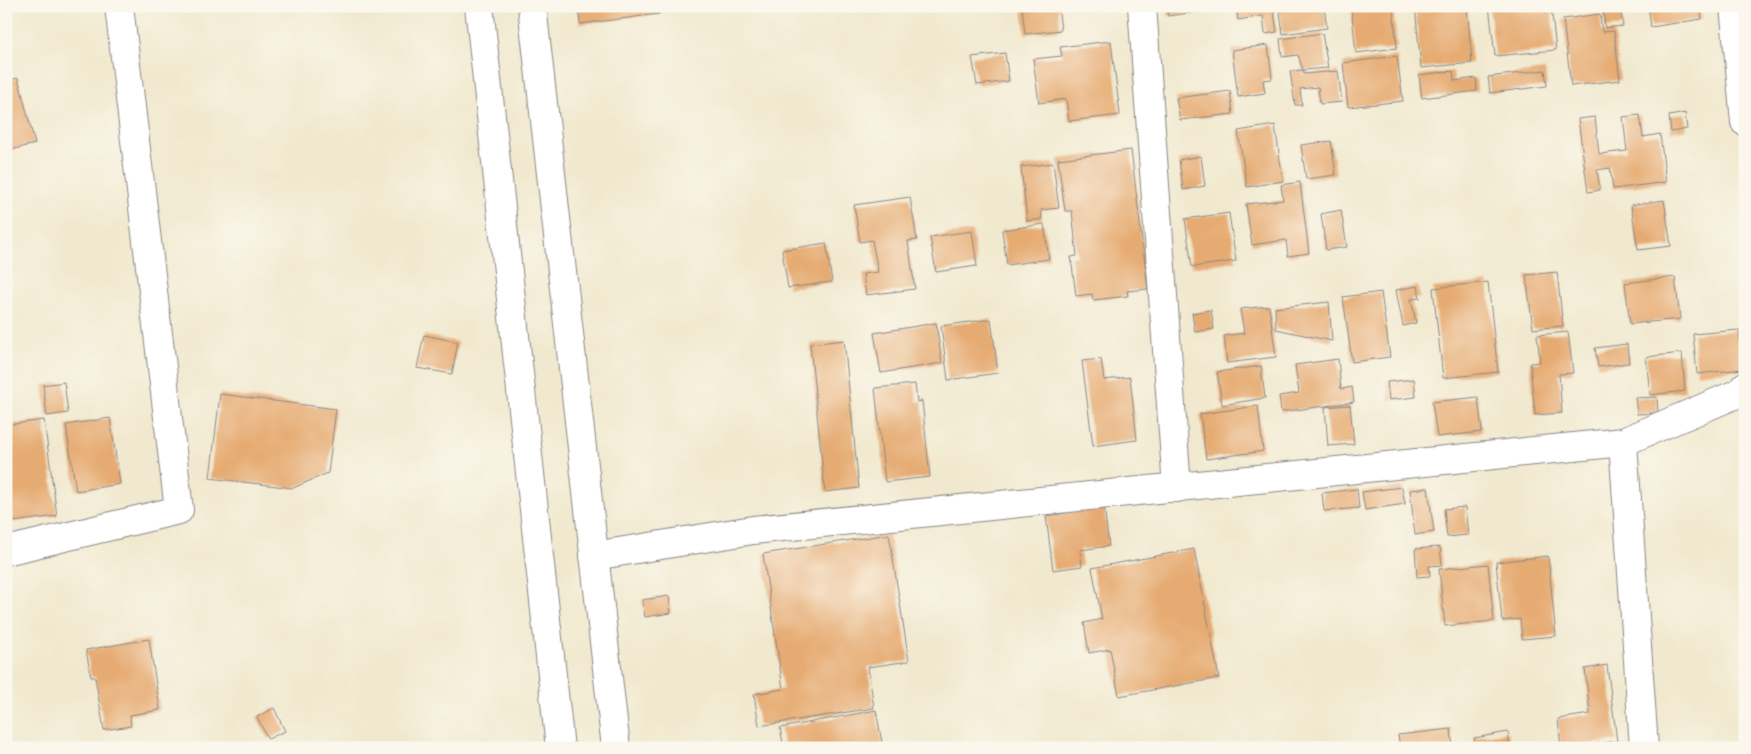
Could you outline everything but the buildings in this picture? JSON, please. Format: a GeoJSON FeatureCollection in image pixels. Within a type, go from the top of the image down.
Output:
{"type":"FeatureCollection","features":[{"type":"Feature","properties":{"kind":"street"},"geometry":{"type":"LineString","coordinates":[[6,551],[179,510],[119,6]]}},
{"type":"Feature","properties":{"kind":"street"},"geometry":{"type":"LineString","coordinates":[[479,6],[560,748]]}},
{"type":"Feature","properties":{"kind":"street"},"geometry":{"type":"LineString","coordinates":[[532,6],[616,748]]}},
{"type":"Feature","properties":{"kind":"street"},"geometry":{"type":"LineString","coordinates":[[1142,6],[1177,488]]}},
{"type":"Feature","properties":{"kind":"street"},"geometry":{"type":"LineString","coordinates":[[1734,6],[1745,122]]}},
{"type":"Feature","properties":{"kind":"street"},"geometry":{"type":"LineString","coordinates":[[594,556],[753,530],[1623,442],[1741,392],[1745,386]]}},
{"type":"Feature","properties":{"kind":"street"},"geometry":{"type":"LineString","coordinates":[[1623,442],[1644,748]]}}]}
